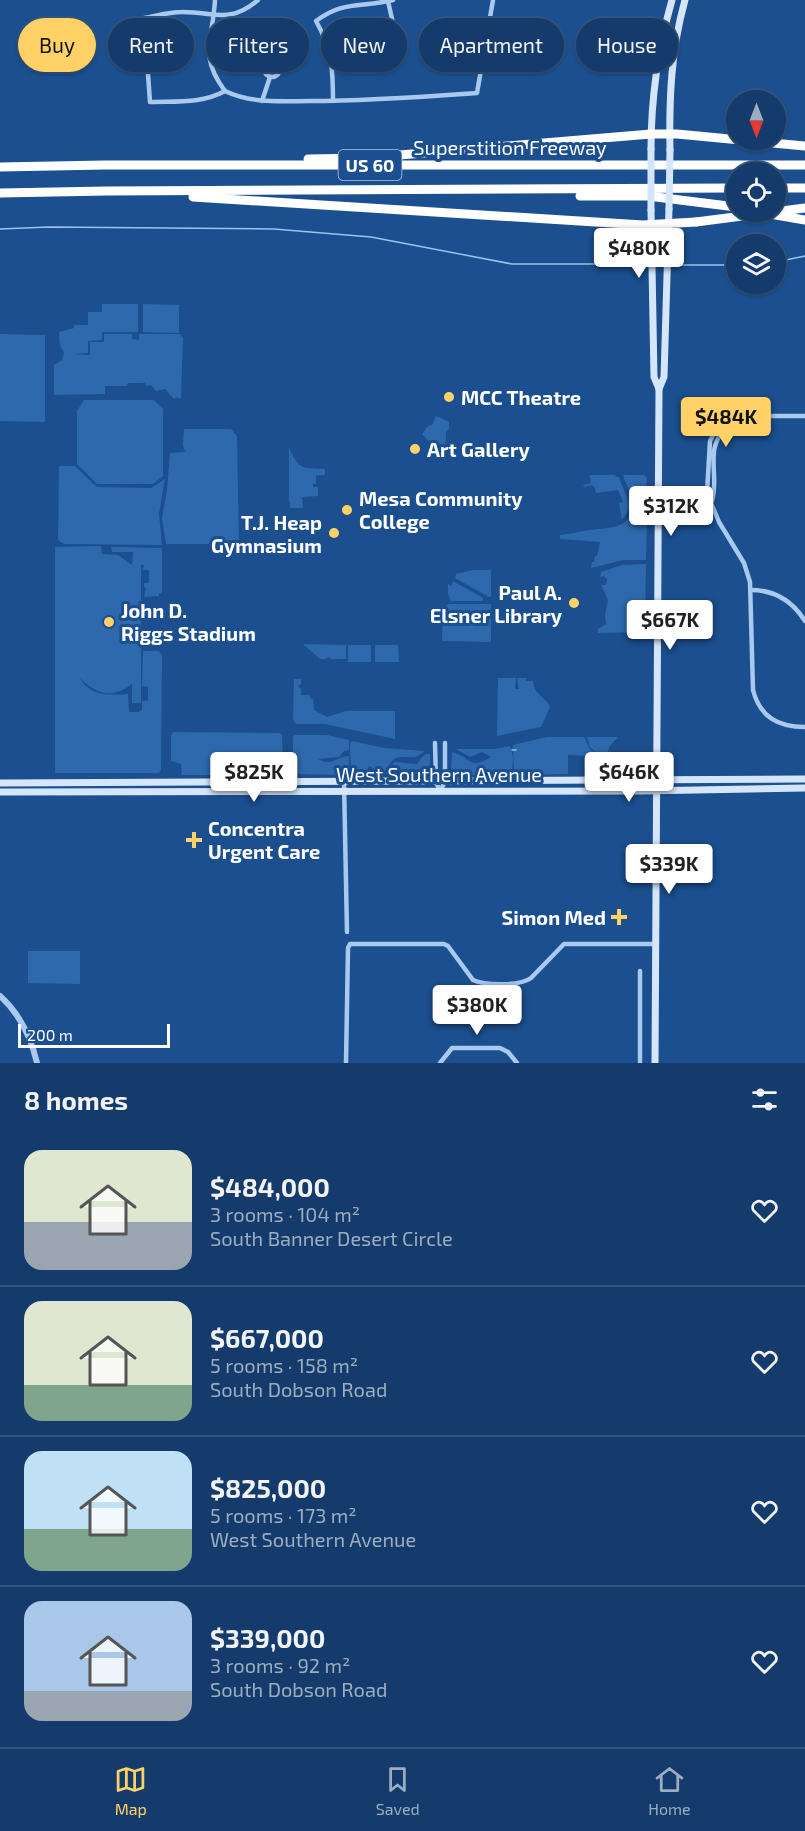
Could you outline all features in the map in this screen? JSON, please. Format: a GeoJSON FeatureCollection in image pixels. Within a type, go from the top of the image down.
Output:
{"type":"FeatureCollection","features":[{"type":"Feature","properties":{"kind":"highway"},"geometry":{"type":"LineString","coordinates":[[105,165],[364,158],[651,134],[805,146]]}},
{"type":"Feature","properties":{"kind":"highway","name":"Superstition Freeway"},"geometry":{"type":"LineString","coordinates":[[0,167],[805,165]]}},
{"type":"Feature","properties":{"kind":"highway","name":"US 60"},"geometry":{"type":"LineString","coordinates":[[0,194],[107,191],[726,188]]}},
{"type":"Feature","properties":{"kind":"highway"},"geometry":{"type":"LineString","coordinates":[[786,188],[805,188]]}},
{"type":"Feature","properties":{"kind":"highway"},"geometry":{"type":"LineString","coordinates":[[482,190],[543,195],[648,196],[726,206]]}},
{"type":"Feature","properties":{"kind":"highway"},"geometry":{"type":"LineString","coordinates":[[107,191],[651,225],[696,222],[805,208]]}},
{"type":"Feature","properties":{"kind":"highway"},"geometry":{"type":"LineString","coordinates":[[786,217],[805,220]]}},
{"type":"Feature","properties":{"kind":"main road"},"geometry":{"type":"LineString","coordinates":[[659,389],[654,377],[651,134],[658,59],[672,0]]}},
{"type":"Feature","properties":{"kind":"main road"},"geometry":{"type":"LineString","coordinates":[[656,1063],[659,389],[664,377],[671,78],[685,0]]}},
{"type":"Feature","properties":{"kind":"main road"},"geometry":{"type":"LineString","coordinates":[[757,789],[761,785],[787,783],[796,779]]}},
{"type":"Feature","properties":{"kind":"main road","name":"West Southern Avenue"},"geometry":{"type":"LineString","coordinates":[[0,790],[344,786],[436,782],[805,779]]}},
{"type":"Feature","properties":{"kind":"main road"},"geometry":{"type":"LineString","coordinates":[[512,791],[517,786],[538,786],[555,781]]}},
{"type":"Feature","properties":{"kind":"main road","name":"West Southern Avenue"},"geometry":{"type":"LineString","coordinates":[[0,783],[344,786],[440,791],[805,788]]}},
{"type":"Feature","properties":{"kind":"main road"},"geometry":{"type":"LineString","coordinates":[[0,790],[30,788],[36,783]]}},
{"type":"Feature","properties":{"kind":"street"},"geometry":{"type":"LineString","coordinates":[[215,0],[208,47],[209,61],[214,76],[225,91],[240,98],[262,101],[333,101],[477,93],[485,29],[493,0]]}},
{"type":"Feature","properties":{"kind":"street"},"geometry":{"type":"LineString","coordinates":[[225,91],[214,98],[200,101],[150,102],[144,18],[179,12],[229,16],[244,10],[258,0]]}},
{"type":"Feature","properties":{"kind":"street"},"geometry":{"type":"LineString","coordinates":[[333,101],[332,60],[327,40],[316,21],[325,11],[345,2],[391,1],[393,18]]}},
{"type":"Feature","properties":{"kind":"street"},"geometry":{"type":"LineString","coordinates":[[262,101],[270,77]]}},
{"type":"Feature","properties":{"kind":"street"},"geometry":{"type":"LineString","coordinates":[[805,416],[746,416],[724,423],[714,452],[712,501],[719,522],[744,563],[752,590],[752,683],[757,702],[765,714],[775,722],[788,727],[805,728]]}},
{"type":"Feature","properties":{"kind":"street"},"geometry":{"type":"LineString","coordinates":[[752,590],[761,590],[776,595],[791,604],[805,621]]}},
{"type":"Feature","properties":{"kind":"street"},"geometry":{"type":"LineString","coordinates":[[435,743],[436,782],[440,791]]}},
{"type":"Feature","properties":{"kind":"street"},"geometry":{"type":"LineString","coordinates":[[440,791],[444,782],[445,743]]}},
{"type":"Feature","properties":{"kind":"street"},"geometry":{"type":"LineString","coordinates":[[344,786],[347,932]]}},
{"type":"Feature","properties":{"kind":"street"},"geometry":{"type":"LineString","coordinates":[[346,1063],[348,948],[350,944],[444,944],[448,946],[473,980],[479,983],[513,984],[526,982],[564,944],[656,944]]}},
{"type":"Feature","properties":{"kind":"street"},"geometry":{"type":"LineString","coordinates":[[640,971],[640,1063]]}},
{"type":"Feature","properties":{"kind":"street"},"geometry":{"type":"LineString","coordinates":[[0,996],[9,1004],[24,1025],[37,1063]]}},
{"type":"Feature","properties":{"kind":"street"},"geometry":{"type":"LineString","coordinates":[[440,1063],[452,1048],[496,1047],[508,1052],[517,1063]]}},
{"type":"Feature","properties":{"kind":"shaded area"},"geometry":{"type":"Polygon","coordinates":[[[102,304],[138,304],[138,332],[102,332],[102,340],[88,341],[88,353],[74,354],[90,355],[90,342],[104,342],[104,334],[132,334],[132,339],[139,340],[139,334],[180,334],[183,338],[180,399],[177,397],[174,399],[165,389],[156,391],[151,385],[147,386],[145,383],[105,386],[105,394],[54,395],[54,365],[62,360],[64,352],[60,346],[59,332],[74,328],[74,325],[88,325],[88,312],[102,312],[102,304]]]}},
{"type":"Feature","properties":{"kind":"shaded area"},"geometry":{"type":"Polygon","coordinates":[[[143,304],[179,305],[179,333],[143,332],[143,304]]]}},
{"type":"Feature","properties":{"kind":"shaded area"},"geometry":{"type":"Polygon","coordinates":[[[0,334],[45,335],[45,422],[0,421],[0,334]]]}},
{"type":"Feature","properties":{"kind":"shaded area"},"geometry":{"type":"Polygon","coordinates":[[[84,400],[154,400],[163,409],[163,476],[153,484],[97,484],[77,464],[77,411],[84,400]]]}},
{"type":"Feature","properties":{"kind":"shaded area"},"geometry":{"type":"Polygon","coordinates":[[[436,416],[449,422],[449,429],[446,432],[445,459],[422,434],[428,426],[432,425],[436,416]]]}},
{"type":"Feature","properties":{"kind":"shaded area"},"geometry":{"type":"Polygon","coordinates":[[[184,429],[231,429],[237,436],[239,544],[166,544],[162,518],[170,453],[185,452],[184,429]]]}},
{"type":"Feature","properties":{"kind":"shaded area"},"geometry":{"type":"Polygon","coordinates":[[[289,448],[301,466],[325,469],[325,475],[316,475],[316,484],[313,484],[313,487],[318,487],[318,496],[302,497],[303,508],[290,508],[289,448]]]}},
{"type":"Feature","properties":{"kind":"shaded area"},"geometry":{"type":"Polygon","coordinates":[[[59,466],[75,466],[97,487],[151,488],[165,479],[159,514],[162,545],[64,544],[58,540],[59,466]]]}},
{"type":"Feature","properties":{"kind":"shaded area"},"geometry":{"type":"Polygon","coordinates":[[[589,475],[619,477],[629,504],[622,519],[619,503],[623,502],[618,490],[596,493],[592,485],[584,487],[583,485],[591,483],[589,475]]]}},
{"type":"Feature","properties":{"kind":"shaded area"},"geometry":{"type":"Polygon","coordinates":[[[623,475],[644,475],[647,478],[643,513],[647,518],[646,560],[623,560],[591,568],[600,542],[560,539],[560,535],[612,527],[625,522],[630,517],[633,502],[623,475]]]}},
{"type":"Feature","properties":{"kind":"shaded area"},"geometry":{"type":"Polygon","coordinates":[[[101,546],[102,554],[118,555],[132,565],[133,552],[112,552],[111,547],[162,548],[162,593],[159,596],[144,597],[146,588],[144,583],[149,583],[149,570],[143,570],[144,565],[141,565],[141,703],[132,703],[132,684],[117,692],[104,693],[92,688],[80,678],[89,689],[101,694],[128,694],[129,712],[138,712],[142,710],[142,701],[148,700],[148,687],[142,686],[143,651],[159,651],[162,656],[161,770],[159,773],[55,773],[55,547],[101,546]]]}},
{"type":"Feature","properties":{"kind":"shaded area"},"geometry":{"type":"Polygon","coordinates":[[[646,564],[645,632],[598,633],[598,629],[606,624],[608,600],[601,585],[606,585],[607,579],[604,576],[600,577],[601,572],[622,565],[646,564]]]}},
{"type":"Feature","properties":{"kind":"shaded area"},"geometry":{"type":"Polygon","coordinates":[[[474,570],[491,570],[491,596],[455,578],[456,574],[474,570]]]}},
{"type":"Feature","properties":{"kind":"shaded area"},"geometry":{"type":"Polygon","coordinates":[[[453,581],[483,598],[483,601],[451,601],[448,584],[451,586],[453,581]]]}},
{"type":"Feature","properties":{"kind":"shaded area"},"geometry":{"type":"Polygon","coordinates":[[[448,604],[491,604],[491,642],[442,641],[443,612],[448,604]]]}},
{"type":"Feature","properties":{"kind":"shaded area"},"geometry":{"type":"Polygon","coordinates":[[[303,644],[346,645],[346,659],[329,657],[320,659],[303,644]]]}},
{"type":"Feature","properties":{"kind":"shaded area"},"geometry":{"type":"Polygon","coordinates":[[[348,645],[371,645],[371,662],[348,662],[348,645]]]}},
{"type":"Feature","properties":{"kind":"shaded area"},"geometry":{"type":"Polygon","coordinates":[[[375,645],[398,645],[399,662],[375,662],[375,645]]]}},
{"type":"Feature","properties":{"kind":"shaded area"},"geometry":{"type":"Polygon","coordinates":[[[498,678],[516,678],[515,689],[519,689],[517,678],[533,681],[536,690],[550,707],[541,727],[497,736],[498,678]]]}},
{"type":"Feature","properties":{"kind":"shaded area"},"geometry":{"type":"Polygon","coordinates":[[[294,679],[301,679],[301,684],[298,686],[301,689],[301,695],[309,695],[313,699],[314,710],[327,717],[346,711],[395,711],[395,739],[325,724],[296,724],[293,719],[294,679]]]}},
{"type":"Feature","properties":{"kind":"shaded area"},"geometry":{"type":"Polygon","coordinates":[[[173,732],[279,733],[282,735],[283,761],[272,762],[271,775],[182,775],[181,764],[171,761],[173,732]]]}},
{"type":"Feature","properties":{"kind":"shaded area"},"geometry":{"type":"Polygon","coordinates":[[[295,735],[327,735],[349,740],[349,750],[344,751],[339,757],[318,759],[331,762],[349,756],[349,775],[293,774],[293,737],[295,735]]]}},
{"type":"Feature","properties":{"kind":"shaded area"},"geometry":{"type":"Polygon","coordinates":[[[547,737],[584,737],[590,749],[596,753],[592,756],[568,755],[568,774],[514,775],[513,745],[547,737]]]}},
{"type":"Feature","properties":{"kind":"shaded area"},"geometry":{"type":"Polygon","coordinates":[[[587,737],[618,737],[609,747],[606,762],[590,747],[587,737]]]}},
{"type":"Feature","properties":{"kind":"shaded area"},"geometry":{"type":"Polygon","coordinates":[[[352,741],[384,748],[425,751],[416,757],[395,759],[386,771],[372,772],[372,767],[369,766],[365,775],[351,775],[350,743],[352,741]]]}},
{"type":"Feature","properties":{"kind":"shaded area"},"geometry":{"type":"Polygon","coordinates":[[[510,746],[513,757],[512,775],[454,775],[451,773],[452,752],[474,763],[491,757],[482,752],[470,757],[456,749],[494,749],[510,746]]]}},
{"type":"Feature","properties":{"kind":"shaded area"},"geometry":{"type":"Polygon","coordinates":[[[426,754],[430,754],[430,773],[428,774],[388,771],[394,762],[417,764],[426,754]]]}},
{"type":"Feature","properties":{"kind":"shaded area"},"geometry":{"type":"Polygon","coordinates":[[[28,951],[80,951],[80,984],[28,983],[28,951]]]}},
{"type":"Feature","properties":{"kind":"waterway"},"geometry":{"type":"LineString","coordinates":[[0,229],[49,227],[274,229],[371,237],[512,264],[641,264]]}},
{"type":"Feature","properties":{"kind":"waterway"},"geometry":{"type":"LineString","coordinates":[[786,260],[805,256]]}},
{"type":"Feature","properties":{"kind":"waterway"},"geometry":{"type":"LineString","coordinates":[[680,265],[726,265]]}},
{"type":"Feature","properties":{"kind":"place","name":"MCC Theatre"},"geometry":{"type":"Point","coordinates":[449,397]}},
{"type":"Feature","properties":{"kind":"place","name":"Art Gallery"},"geometry":{"type":"Point","coordinates":[415,449]}},
{"type":"Feature","properties":{"kind":"place","name":"Mesa Community College"},"geometry":{"type":"Point","coordinates":[347,510]}},
{"type":"Feature","properties":{"kind":"place","name":"T.J. Heap Gymnasium"},"geometry":{"type":"Point","coordinates":[334,533]}},
{"type":"Feature","properties":{"kind":"place","name":"Paul A. Elsner Library"},"geometry":{"type":"Point","coordinates":[574,603]}},
{"type":"Feature","properties":{"kind":"place","name":"John D. Riggs Stadium"},"geometry":{"type":"Point","coordinates":[109,622]}},
{"type":"Feature","properties":{"kind":"place","name":"Concentra Urgent Care"},"geometry":{"type":"Point","coordinates":[194,840]}},
{"type":"Feature","properties":{"kind":"place","name":"Simon Med"},"geometry":{"type":"Point","coordinates":[619,917]}}]}
